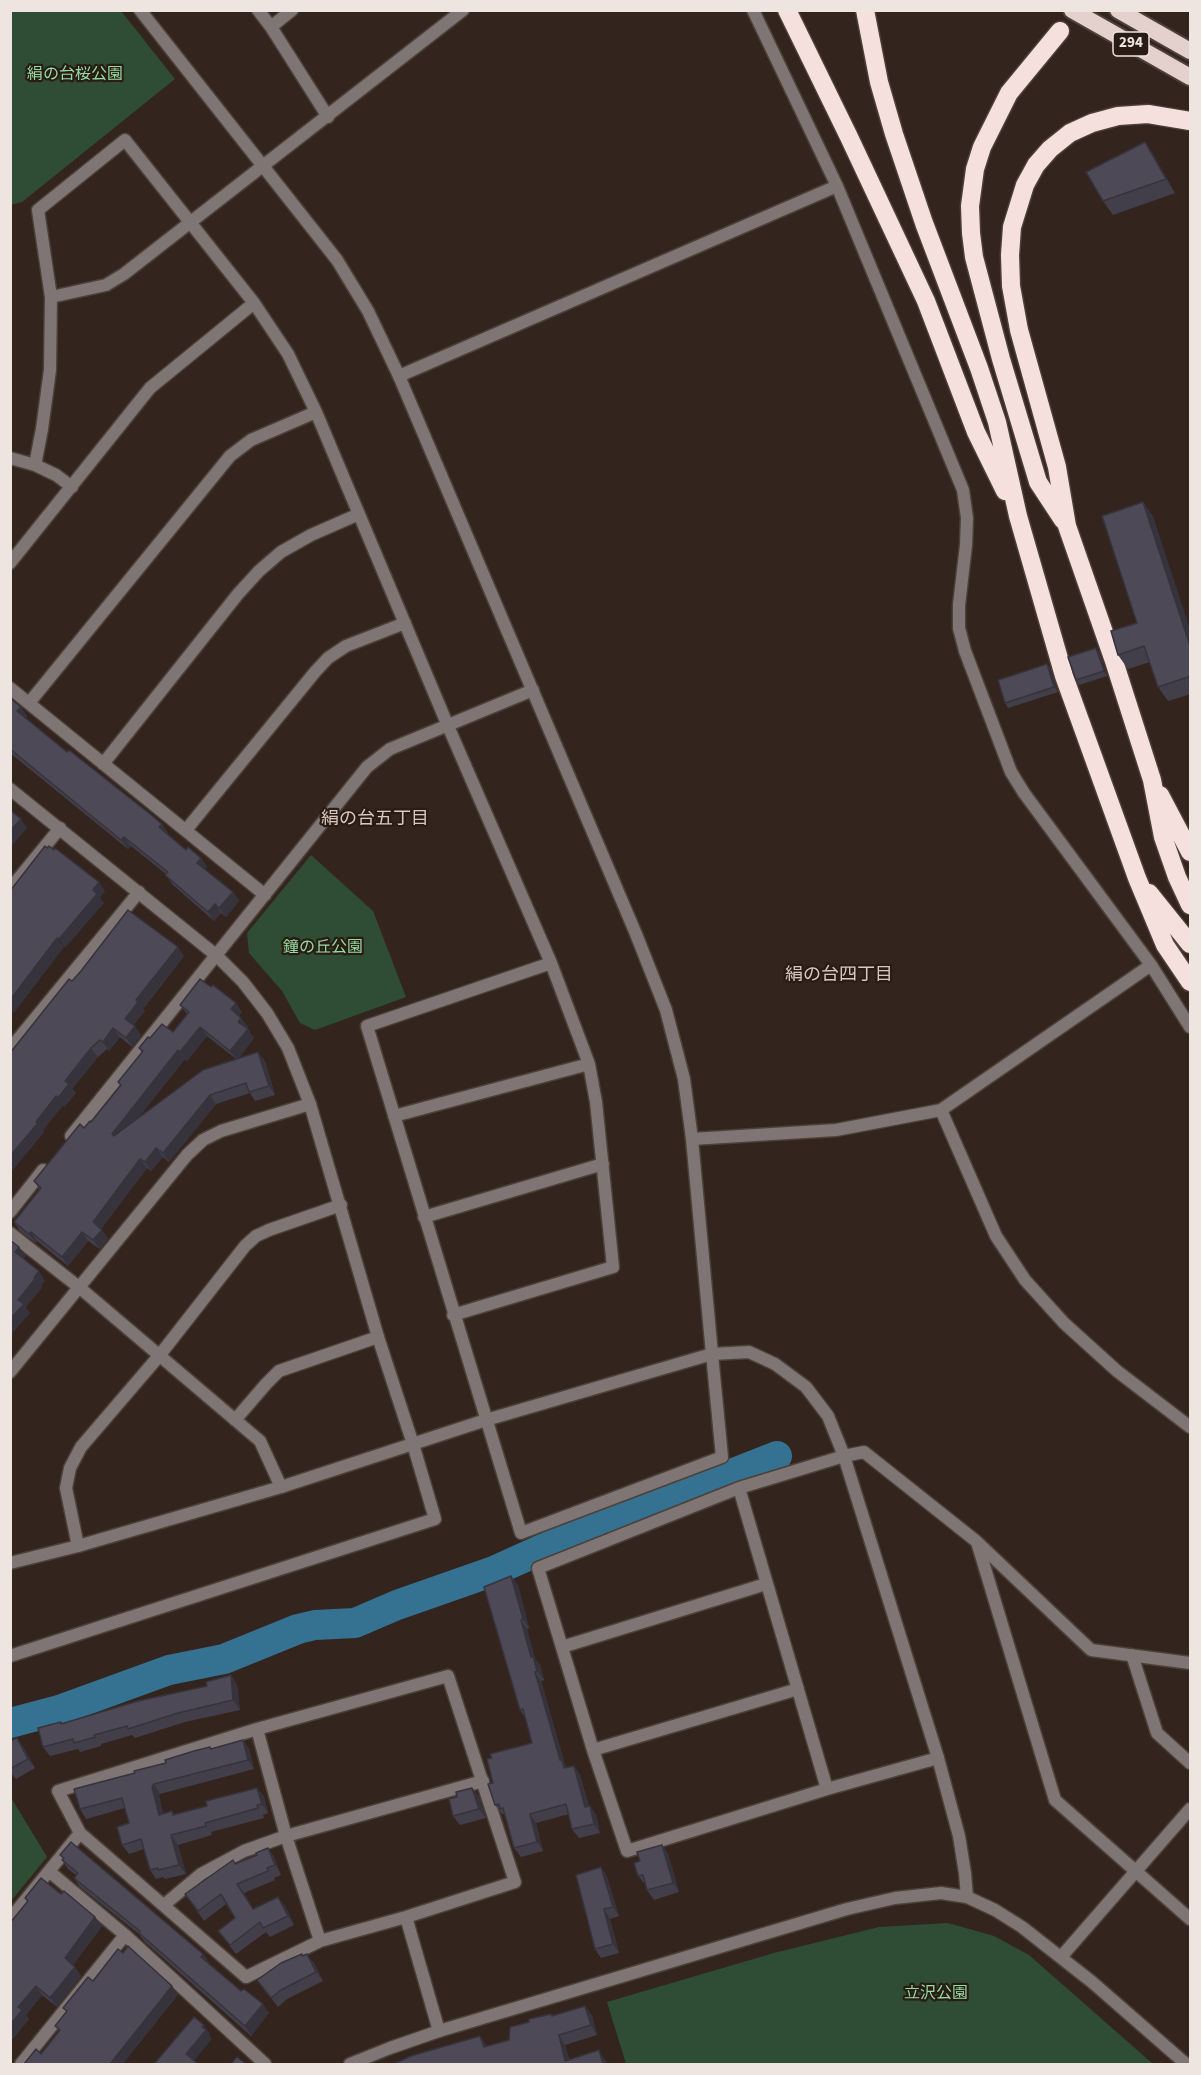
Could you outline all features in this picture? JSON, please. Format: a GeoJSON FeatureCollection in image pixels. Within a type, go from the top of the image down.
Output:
{"type":"FeatureCollection","features":[{"type":"Feature","properties":{"kind":"highway"},"geometry":{"type":"LineString","coordinates":[[787,10],[926,301],[976,432],[1018,516]]}},
{"type":"Feature","properties":{"kind":"highway"},"geometry":{"type":"LineString","coordinates":[[865,10],[879,82],[891,124],[924,223],[997,422],[1018,516],[1064,676],[1137,878],[1165,945],[1191,982]]}},
{"type":"Feature","properties":{"kind":"highway","name":"294"},"geometry":{"type":"LineString","coordinates":[[1072,10],[1191,76]]}},
{"type":"Feature","properties":{"kind":"highway","name":"294"},"geometry":{"type":"LineString","coordinates":[[1118,10],[1191,51]]}},
{"type":"Feature","properties":{"kind":"highway"},"geometry":{"type":"LineString","coordinates":[[1060,32],[1009,93],[994,121],[975,169],[970,206],[974,257],[1001,359],[1038,482],[1067,526]]}},
{"type":"Feature","properties":{"kind":"highway"},"geometry":{"type":"LineString","coordinates":[[1191,121],[1148,114],[1118,116],[1092,123],[1070,133],[1050,149],[1036,165],[1025,185],[1012,227],[1010,255],[1011,286],[1019,330],[1057,467],[1067,526],[1152,780],[1163,837],[1177,877],[1191,905]]}},
{"type":"Feature","properties":{"kind":"highway"},"geometry":{"type":"LineString","coordinates":[[1152,780],[1191,852]]}},
{"type":"Feature","properties":{"kind":"highway"},"geometry":{"type":"LineString","coordinates":[[1137,878],[1191,944]]}},
{"type":"Feature","properties":{"kind":"street"},"geometry":{"type":"LineString","coordinates":[[140,10],[337,260],[368,311],[399,376],[636,934],[666,1010],[684,1079],[692,1139],[722,1457],[521,1533],[367,1026],[551,963]]}},
{"type":"Feature","properties":{"kind":"street"},"geometry":{"type":"LineString","coordinates":[[258,10],[328,117]]}},
{"type":"Feature","properties":{"kind":"street"},"geometry":{"type":"LineString","coordinates":[[271,27],[292,10]]}},
{"type":"Feature","properties":{"kind":"street"},"geometry":{"type":"LineString","coordinates":[[51,297],[106,285],[124,274],[463,10]]}},
{"type":"Feature","properties":{"kind":"street"},"geometry":{"type":"LineString","coordinates":[[753,10],[837,186],[963,490],[967,518],[959,628],[965,651],[1011,772],[1151,966],[1191,1027]]}},
{"type":"Feature","properties":{"kind":"street"},"geometry":{"type":"LineString","coordinates":[[34,465],[42,429],[50,370],[51,297],[38,210],[124,140],[254,303],[288,354],[316,412],[551,963],[589,1064],[596,1102],[613,1267],[453,1315]]}},
{"type":"Feature","properties":{"kind":"street"},"geometry":{"type":"LineString","coordinates":[[399,376],[837,186]]}},
{"type":"Feature","properties":{"kind":"street"},"geometry":{"type":"LineString","coordinates":[[10,562],[150,388],[254,303]]}},
{"type":"Feature","properties":{"kind":"street"},"geometry":{"type":"LineString","coordinates":[[29,704],[230,456],[250,440],[316,412]]}},
{"type":"Feature","properties":{"kind":"street"},"geometry":{"type":"LineString","coordinates":[[10,458],[34,465],[72,487]]}},
{"type":"Feature","properties":{"kind":"street"},"geometry":{"type":"LineString","coordinates":[[103,764],[238,594],[259,571],[281,552],[311,535],[359,514]]}},
{"type":"Feature","properties":{"kind":"street"},"geometry":{"type":"LineString","coordinates":[[186,830],[328,658],[346,646],[405,623]]}},
{"type":"Feature","properties":{"kind":"street"},"geometry":{"type":"LineString","coordinates":[[10,688],[265,895]]}},
{"type":"Feature","properties":{"kind":"street"},"geometry":{"type":"LineString","coordinates":[[10,1212],[217,957],[367,767],[390,749],[533,690]]}},
{"type":"Feature","properties":{"kind":"street"},"geometry":{"type":"LineString","coordinates":[[10,789],[217,957],[243,982],[267,1013],[288,1048],[310,1104],[378,1337],[435,1519],[10,1656]]}},
{"type":"Feature","properties":{"kind":"street"},"geometry":{"type":"LineString","coordinates":[[10,888],[60,828]]}},
{"type":"Feature","properties":{"kind":"street"},"geometry":{"type":"LineString","coordinates":[[10,1049],[139,892]]}},
{"type":"Feature","properties":{"kind":"street"},"geometry":{"type":"LineString","coordinates":[[692,1139],[836,1130],[941,1110],[1151,966]]}},
{"type":"Feature","properties":{"kind":"street"},"geometry":{"type":"LineString","coordinates":[[394,1116],[589,1064]]}},
{"type":"Feature","properties":{"kind":"street"},"geometry":{"type":"LineString","coordinates":[[10,1372],[187,1155],[203,1140],[221,1131],[310,1104]]}},
{"type":"Feature","properties":{"kind":"street"},"geometry":{"type":"LineString","coordinates":[[941,1110],[996,1236],[1025,1280],[1064,1323],[1117,1371],[1191,1427]]}},
{"type":"Feature","properties":{"kind":"street"},"geometry":{"type":"LineString","coordinates":[[424,1217],[603,1164]]}},
{"type":"Feature","properties":{"kind":"street"},"geometry":{"type":"LineString","coordinates":[[78,1546],[66,1488],[70,1468],[81,1447],[159,1356],[245,1246],[256,1236],[269,1230],[341,1205]]}},
{"type":"Feature","properties":{"kind":"street"},"geometry":{"type":"LineString","coordinates":[[10,1233],[80,1288],[260,1441],[281,1487]]}},
{"type":"Feature","properties":{"kind":"street"},"geometry":{"type":"LineString","coordinates":[[235,1420],[279,1371],[378,1337]]}},
{"type":"Feature","properties":{"kind":"street"},"geometry":{"type":"LineString","coordinates":[[10,1563],[78,1546],[281,1487],[486,1420],[712,1354],[749,1352],[775,1364],[806,1387],[828,1416],[844,1456],[938,1758],[959,1836],[967,1897]]}},
{"type":"Feature","properties":{"kind":"street"},"geometry":{"type":"LineString","coordinates":[[938,1758],[827,1789],[627,1851],[593,1750],[538,1568],[739,1488],[864,1452],[976,1541],[1091,1650],[1191,1663]]}},
{"type":"Feature","properties":{"kind":"street"},"geometry":{"type":"LineString","coordinates":[[739,1488],[827,1789]]}},
{"type":"Feature","properties":{"kind":"street"},"geometry":{"type":"LineString","coordinates":[[976,1541],[1055,1800],[1191,1919]]}},
{"type":"Feature","properties":{"kind":"street"},"geometry":{"type":"LineString","coordinates":[[562,1647],[766,1584]]}},
{"type":"Feature","properties":{"kind":"street"},"geometry":{"type":"LineString","coordinates":[[1132,1655],[1157,1734],[1191,1763]]}},
{"type":"Feature","properties":{"kind":"street"},"geometry":{"type":"LineString","coordinates":[[448,1676],[515,1882],[406,1917],[320,1941],[246,1977],[80,1833],[58,1791],[257,1730],[448,1676]]}},
{"type":"Feature","properties":{"kind":"street"},"geometry":{"type":"LineString","coordinates":[[593,1750],[798,1689]]}},
{"type":"Feature","properties":{"kind":"street"},"geometry":{"type":"LineString","coordinates":[[257,1730],[286,1836],[320,1941]]}},
{"type":"Feature","properties":{"kind":"street"},"geometry":{"type":"LineString","coordinates":[[164,1905],[201,1874],[244,1851],[286,1836],[483,1780]]}},
{"type":"Feature","properties":{"kind":"street"},"geometry":{"type":"LineString","coordinates":[[1061,1957],[1191,1809]]}},
{"type":"Feature","properties":{"kind":"street"},"geometry":{"type":"LineString","coordinates":[[10,1919],[80,1833]]}},
{"type":"Feature","properties":{"kind":"street"},"geometry":{"type":"LineString","coordinates":[[50,1872],[126,1935],[201,2011],[265,2064]]}},
{"type":"Feature","properties":{"kind":"street"},"geometry":{"type":"LineString","coordinates":[[350,2064],[438,2031],[847,1908],[918,1894],[941,1893],[967,1897],[995,1910],[1022,1927],[1061,1957],[1186,2064]]}},
{"type":"Feature","properties":{"kind":"street"},"geometry":{"type":"LineString","coordinates":[[406,1917],[438,2031]]}},
{"type":"Feature","properties":{"kind":"street"},"geometry":{"type":"LineString","coordinates":[[21,2064],[126,1935]]}},
{"type":"Feature","properties":{"kind":"green space","name":"絹の台桜公園"},"geometry":{"type":"Polygon","coordinates":[[[11,10],[121,11],[175,79],[22,202],[11,205],[11,10]]]}},
{"type":"Feature","properties":{"kind":"green space","name":"鐘の丘公園"},"geometry":{"type":"Polygon","coordinates":[[[311,855],[373,911],[406,997],[315,1030],[300,1023],[282,991],[249,953],[247,933],[311,855]]]}},
{"type":"Feature","properties":{"kind":"green space"},"geometry":{"type":"Polygon","coordinates":[[[10,1796],[47,1857],[11,1901],[10,1901],[10,1796]]]}},
{"type":"Feature","properties":{"kind":"green space","name":"立沢公園"},"geometry":{"type":"Polygon","coordinates":[[[948,1923],[994,1936],[1029,1955],[1153,2064],[626,2064],[607,2002],[774,1953],[879,1927],[948,1923]]]}},
{"type":"Feature","properties":{"kind":"building"},"geometry":{"type":"Polygon","coordinates":[[[1145,142],[1166,179],[1103,201],[1086,172],[1145,142]]]}},
{"type":"Feature","properties":{"kind":"building"},"geometry":{"type":"Polygon","coordinates":[[[1143,502],[1191,649],[1191,676],[1158,687],[1144,646],[1118,655],[1111,631],[1137,623],[1102,516],[1143,502]]]}},
{"type":"Feature","properties":{"kind":"building"},"geometry":{"type":"Polygon","coordinates":[[[1096,648],[1104,671],[1076,680],[1068,657],[1096,648]]]}},
{"type":"Feature","properties":{"kind":"building"},"geometry":{"type":"Polygon","coordinates":[[[1047,664],[1054,687],[1005,703],[998,680],[1047,664]]]}},
{"type":"Feature","properties":{"kind":"building"},"geometry":{"type":"Polygon","coordinates":[[[10,698],[21,707],[17,711],[67,752],[69,750],[150,814],[162,824],[159,827],[186,850],[188,847],[201,858],[197,863],[233,892],[219,908],[215,904],[208,912],[165,875],[168,872],[124,837],[121,840],[10,749],[10,698]]]}},
{"type":"Feature","properties":{"kind":"building"},"geometry":{"type":"Polygon","coordinates":[[[10,810],[21,819],[10,831],[10,810]]]}},
{"type":"Feature","properties":{"kind":"building"},"geometry":{"type":"Polygon","coordinates":[[[45,846],[54,850],[55,848],[99,882],[93,890],[97,894],[59,939],[57,938],[10,1000],[10,891],[45,846]]]}},
{"type":"Feature","properties":{"kind":"building"},"geometry":{"type":"Polygon","coordinates":[[[128,910],[178,947],[136,1000],[138,1002],[125,1019],[135,1026],[126,1038],[113,1028],[103,1042],[100,1040],[91,1048],[65,1081],[69,1084],[58,1098],[56,1096],[36,1122],[38,1123],[10,1156],[10,1053],[69,979],[72,981],[81,971],[128,910]]]}},
{"type":"Feature","properties":{"kind":"building"},"geometry":{"type":"Polygon","coordinates":[[[200,979],[211,987],[213,985],[236,1003],[231,1009],[241,1018],[238,1022],[248,1029],[230,1051],[200,1027],[180,1052],[178,1050],[112,1134],[114,1136],[203,1070],[258,1052],[269,1086],[249,1092],[246,1083],[210,1095],[163,1153],[156,1148],[145,1162],[140,1159],[93,1222],[102,1230],[93,1240],[82,1232],[62,1257],[31,1232],[29,1234],[14,1222],[41,1188],[34,1181],[80,1124],[84,1128],[91,1122],[121,1085],[118,1082],[143,1051],[139,1048],[148,1037],[150,1038],[162,1024],[173,1032],[189,1012],[180,1005],[200,979]]]}},
{"type":"Feature","properties":{"kind":"building"},"geometry":{"type":"Polygon","coordinates":[[[10,1240],[19,1247],[15,1252],[39,1271],[18,1300],[24,1304],[10,1319],[10,1240]]]}},
{"type":"Feature","properties":{"kind":"building"},"geometry":{"type":"Polygon","coordinates":[[[511,1576],[560,1760],[564,1768],[574,1766],[585,1807],[590,1806],[594,1824],[572,1829],[566,1804],[530,1814],[537,1842],[514,1848],[503,1808],[500,1809],[499,1804],[495,1805],[488,1784],[493,1783],[487,1759],[492,1758],[490,1754],[532,1743],[484,1587],[511,1576]]]}},
{"type":"Feature","properties":{"kind":"building"},"geometry":{"type":"Polygon","coordinates":[[[231,1675],[233,1700],[178,1713],[128,1729],[127,1726],[74,1743],[73,1739],[43,1747],[38,1728],[61,1722],[61,1724],[138,1701],[207,1686],[206,1682],[231,1675]]]}},
{"type":"Feature","properties":{"kind":"building"},"geometry":{"type":"Polygon","coordinates":[[[17,1738],[28,1759],[10,1769],[10,1741],[17,1738]]]}},
{"type":"Feature","properties":{"kind":"building"},"geometry":{"type":"Polygon","coordinates":[[[243,1740],[248,1760],[154,1784],[152,1787],[159,1815],[172,1811],[173,1815],[207,1806],[206,1801],[257,1788],[262,1804],[257,1805],[258,1808],[171,1835],[179,1865],[150,1870],[141,1839],[122,1845],[117,1827],[129,1823],[122,1798],[80,1809],[74,1789],[135,1773],[134,1771],[166,1763],[165,1760],[194,1751],[243,1740]]]}},
{"type":"Feature","properties":{"kind":"building"},"geometry":{"type":"Polygon","coordinates":[[[472,1788],[479,1809],[453,1816],[449,1799],[457,1797],[456,1792],[472,1788]]]}},
{"type":"Feature","properties":{"kind":"building"},"geometry":{"type":"Polygon","coordinates":[[[71,1842],[203,1954],[201,1957],[241,1991],[244,1989],[263,2004],[245,2026],[139,1933],[140,1931],[74,1878],[78,1873],[62,1860],[64,1858],[60,1855],[71,1842]]]}},
{"type":"Feature","properties":{"kind":"building"},"geometry":{"type":"Polygon","coordinates":[[[662,1845],[673,1883],[647,1890],[643,1875],[638,1876],[634,1863],[640,1861],[637,1852],[662,1845]]]}},
{"type":"Feature","properties":{"kind":"building"},"geometry":{"type":"Polygon","coordinates":[[[268,1848],[275,1865],[267,1868],[268,1871],[237,1884],[253,1909],[278,1897],[288,1916],[263,1928],[260,1922],[230,1945],[218,1931],[235,1918],[221,1894],[198,1911],[185,1894],[233,1860],[235,1864],[268,1848]]]}},
{"type":"Feature","properties":{"kind":"building"},"geometry":{"type":"Polygon","coordinates":[[[601,1867],[613,1907],[604,1909],[613,1944],[595,1949],[576,1875],[601,1867]]]}},
{"type":"Feature","properties":{"kind":"building"},"geometry":{"type":"Polygon","coordinates":[[[41,1878],[61,1894],[64,1891],[95,1917],[65,1958],[75,1967],[50,1998],[36,1986],[18,2007],[22,2010],[10,2025],[10,1923],[28,1901],[25,1898],[41,1878]]]}},
{"type":"Feature","properties":{"kind":"building"},"geometry":{"type":"Polygon","coordinates":[[[128,1946],[172,1986],[110,2064],[24,2064],[36,2049],[41,2054],[60,2030],[55,2026],[67,2011],[63,2008],[88,1977],[93,1981],[118,1949],[123,1953],[128,1946]]]}},
{"type":"Feature","properties":{"kind":"building"},"geometry":{"type":"Polygon","coordinates":[[[302,1954],[302,1956],[307,1954],[316,1972],[281,1990],[271,1998],[257,1980],[281,1963],[302,1954]]]}},
{"type":"Feature","properties":{"kind":"building"},"geometry":{"type":"Polygon","coordinates":[[[585,2006],[591,2025],[559,2035],[565,2061],[599,2050],[603,2064],[394,2064],[411,2056],[480,2036],[484,2047],[509,2040],[510,2027],[529,2022],[529,2019],[551,2014],[552,2016],[585,2006]]]}},
{"type":"Feature","properties":{"kind":"building"},"geometry":{"type":"Polygon","coordinates":[[[194,2017],[204,2025],[202,2027],[206,2030],[186,2054],[198,2064],[154,2064],[194,2017]]]}},
{"type":"Feature","properties":{"kind":"building"},"geometry":{"type":"Polygon","coordinates":[[[237,2057],[246,2064],[231,2064],[237,2057]]]}},
{"type":"Feature","properties":{"kind":"waterway"},"geometry":{"type":"LineString","coordinates":[[10,1723],[59,1710],[169,1670],[224,1659],[298,1629],[315,1625],[355,1623],[397,1605],[494,1571],[622,1513],[701,1486],[777,1456]]}},
{"type":"Feature","properties":{"kind":"district","name":"絹の台五丁目"},"geometry":{"type":"Point","coordinates":[375,820]}},
{"type":"Feature","properties":{"kind":"district","name":"絹の台四丁目"},"geometry":{"type":"Point","coordinates":[839,976]}}]}
